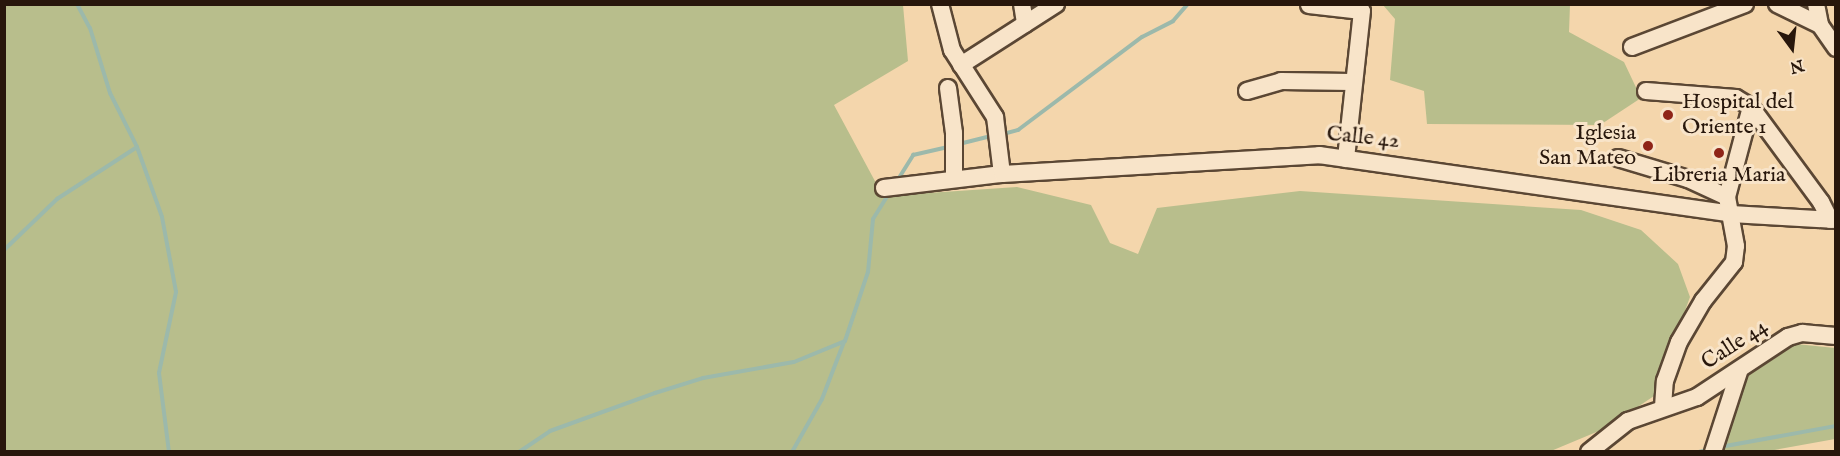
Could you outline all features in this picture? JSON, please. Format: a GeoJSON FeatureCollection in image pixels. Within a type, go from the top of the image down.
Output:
{"type":"FeatureCollection","features":[{"type":"Feature","properties":{"kind":"street"},"geometry":{"type":"LineString","coordinates":[[940,4],[946,35],[961,65],[995,117],[1002,174]]}},
{"type":"Feature","properties":{"kind":"street"},"geometry":{"type":"LineString","coordinates":[[1022,4],[1025,24]]}},
{"type":"Feature","properties":{"kind":"street"},"geometry":{"type":"LineString","coordinates":[[961,65],[1056,4]]}},
{"type":"Feature","properties":{"kind":"street"},"geometry":{"type":"LineString","coordinates":[[1632,47],[1745,4]]}},
{"type":"Feature","properties":{"kind":"street"},"geometry":{"type":"LineString","coordinates":[[1777,4],[1820,25]]}},
{"type":"Feature","properties":{"kind":"street"},"geometry":{"type":"LineString","coordinates":[[1816,4],[1820,25],[1836,48]]}},
{"type":"Feature","properties":{"kind":"street"},"geometry":{"type":"LineString","coordinates":[[1309,5],[1362,10],[1352,82],[1346,159]]}},
{"type":"Feature","properties":{"kind":"street"},"geometry":{"type":"LineString","coordinates":[[1247,91],[1281,81],[1352,82]]}},
{"type":"Feature","properties":{"kind":"street"},"geometry":{"type":"LineString","coordinates":[[948,88],[954,133],[954,179]]}},
{"type":"Feature","properties":{"kind":"street"},"geometry":{"type":"LineString","coordinates":[[1646,91],[1736,98],[1750,107],[1833,220]]}},
{"type":"Feature","properties":{"kind":"street"},"geometry":{"type":"LineString","coordinates":[[1663,407],[1665,381],[1679,342],[1703,301],[1734,262],[1731,214],[1727,197],[1750,107]]}},
{"type":"Feature","properties":{"kind":"street","name":"Calle 42"},"geometry":{"type":"LineString","coordinates":[[884,188],[1002,174],[1300,155],[1346,159],[1731,214],[1833,220]]}},
{"type":"Feature","properties":{"kind":"street"},"geometry":{"type":"LineString","coordinates":[[1618,158],[1688,179],[1727,197]]}},
{"type":"Feature","properties":{"kind":"street"},"geometry":{"type":"LineString","coordinates":[[1672,204],[1688,179]]}},
{"type":"Feature","properties":{"kind":"street","name":"Calle 44"},"geometry":{"type":"LineString","coordinates":[[1589,452],[1628,421],[1663,407],[1689,401],[1788,337],[1802,333],[1836,336]]}},
{"type":"Feature","properties":{"kind":"street"},"geometry":{"type":"LineString","coordinates":[[1713,452],[1740,369]]}},
{"type":"Feature","properties":{"kind":"green space"},"geometry":{"type":"Polygon","coordinates":[[[4,5],[903,5],[908,61],[834,105],[883,196],[1017,187],[1091,205],[1110,243],[1138,254],[1157,208],[1300,191],[1581,210],[1641,230],[1678,264],[1690,297],[1654,396],[1606,428],[1551,451],[5,451],[4,5]]]}},
{"type":"Feature","properties":{"kind":"green space"},"geometry":{"type":"Polygon","coordinates":[[[1383,5],[1570,5],[1569,32],[1624,62],[1641,98],[1600,125],[1427,124],[1424,91],[1390,80],[1395,19],[1383,5]]]}},
{"type":"Feature","properties":{"kind":"green space"},"geometry":{"type":"Polygon","coordinates":[[[1796,344],[1835,348],[1835,439],[1769,451],[1721,452],[1748,376],[1796,344]]]}},
{"type":"Feature","properties":{"kind":"waterway"},"geometry":{"type":"LineString","coordinates":[[77,4],[90,28],[110,93],[137,147],[162,217],[176,292],[159,373],[169,452]]}},
{"type":"Feature","properties":{"kind":"waterway"},"geometry":{"type":"LineString","coordinates":[[1003,134],[1018,130],[1142,37],[1173,21],[1188,4]]}},
{"type":"Feature","properties":{"kind":"waterway"},"geometry":{"type":"LineString","coordinates":[[959,144],[992,136]]}},
{"type":"Feature","properties":{"kind":"waterway"},"geometry":{"type":"LineString","coordinates":[[4,250],[57,199],[137,147]]}},
{"type":"Feature","properties":{"kind":"waterway"},"geometry":{"type":"LineString","coordinates":[[897,181],[913,155],[949,147]]}},
{"type":"Feature","properties":{"kind":"waterway"},"geometry":{"type":"LineString","coordinates":[[519,452],[550,431],[655,393],[703,378],[794,362],[845,341],[868,272],[873,219],[889,193]]}},
{"type":"Feature","properties":{"kind":"waterway"},"geometry":{"type":"LineString","coordinates":[[792,452],[822,399],[844,342]]}},
{"type":"Feature","properties":{"kind":"waterway"},"geometry":{"type":"LineString","coordinates":[[1720,447],[1836,426]]}},
{"type":"Feature","properties":{"kind":"waterway"},"geometry":{"type":"LineString","coordinates":[[1699,452],[1710,449]]}},
{"type":"Feature","properties":{"kind":"place","name":"Hospital del Oriente 1"},"geometry":{"type":"Point","coordinates":[1668,115]}},
{"type":"Feature","properties":{"kind":"place","name":"Iglesia San Mateo"},"geometry":{"type":"Point","coordinates":[1648,146]}},
{"type":"Feature","properties":{"kind":"place","name":"Libreria Maria"},"geometry":{"type":"Point","coordinates":[1719,153]}}]}
